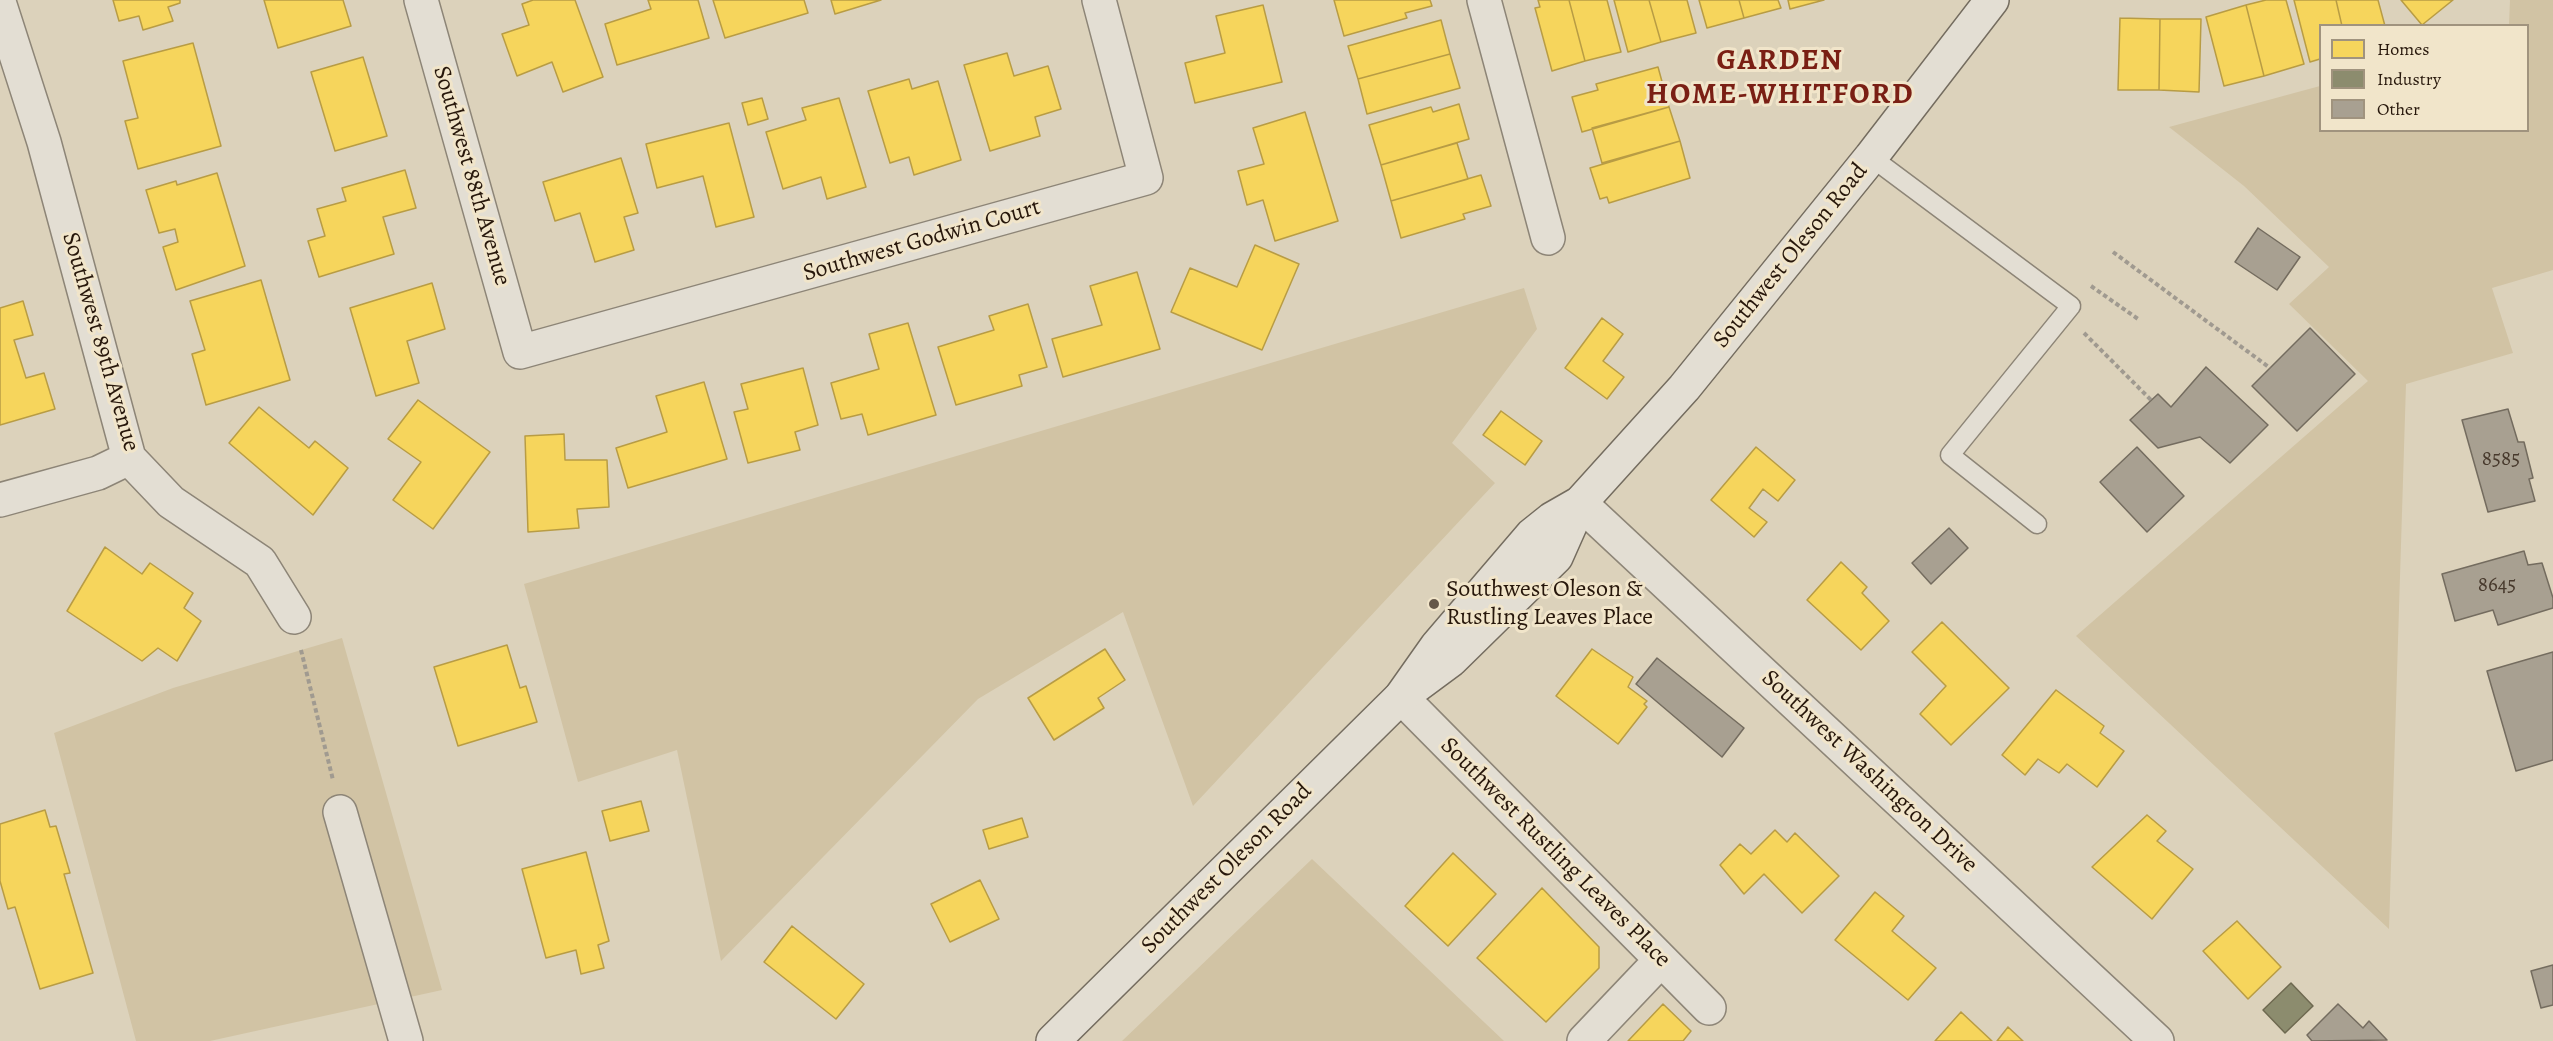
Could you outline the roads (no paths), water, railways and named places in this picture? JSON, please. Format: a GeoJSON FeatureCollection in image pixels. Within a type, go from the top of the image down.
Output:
{"type":"FeatureCollection","features":[{"type":"Feature","properties":{"kind":"street","name":"Southwest 88th Avenue"},"geometry":{"type":"LineString","coordinates":[[421,0],[520,352]]}},
{"type":"Feature","properties":{"kind":"street","name":"Southwest Godwin Court"},"geometry":{"type":"LineString","coordinates":[[520,352],[1146,178],[1099,0]]}},
{"type":"Feature","properties":{"kind":"street"},"geometry":{"type":"LineString","coordinates":[[1484,0],[1548,238]]}},
{"type":"Feature","properties":{"kind":"street","name":"Southwest Oleson Road"},"geometry":{"type":"LineString","coordinates":[[1053,1041],[1401,697],[1451,660],[1556,557],[1580,503],[1684,388],[1871,157],[1992,0]]}},
{"type":"Feature","properties":{"kind":"street","name":"Southwest 89th Avenue"},"geometry":{"type":"LineString","coordinates":[[0,5],[44,142],[129,458],[171,501],[260,562],[294,617]]}},
{"type":"Feature","properties":{"kind":"street"},"geometry":{"type":"LineString","coordinates":[[0,500],[98,473],[129,458]]}},
{"type":"Feature","properties":{"kind":"street","name":"Southwest Washington Drive"},"geometry":{"type":"LineString","coordinates":[[1580,503],[2157,1041]]}},
{"type":"Feature","properties":{"kind":"street","name":"Southwest Rustling Leaves Place"},"geometry":{"type":"LineString","coordinates":[[1401,697],[1708,1008]]}},
{"type":"Feature","properties":{"kind":"street"},"geometry":{"type":"LineString","coordinates":[[340,812],[406,1041]]}},
{"type":"Feature","properties":{"kind":"street"},"geometry":{"type":"LineString","coordinates":[[1584,1041],[1661,960]]}},
{"type":"Feature","properties":{"kind":"lane"},"geometry":{"type":"LineString","coordinates":[[1871,157],[2071,306],[1950,455],[2037,524]]}},
{"type":"Feature","properties":{"kind":"place","name":"Southwest Oleson & Rustling Leaves Place"},"geometry":{"type":"Point","coordinates":[1434,604]}},
{"type":"Feature","properties":{"kind":"district","name":"GARDEN HOME-WHITFORD"},"geometry":{"type":"Point","coordinates":[1780,80]}}]}
